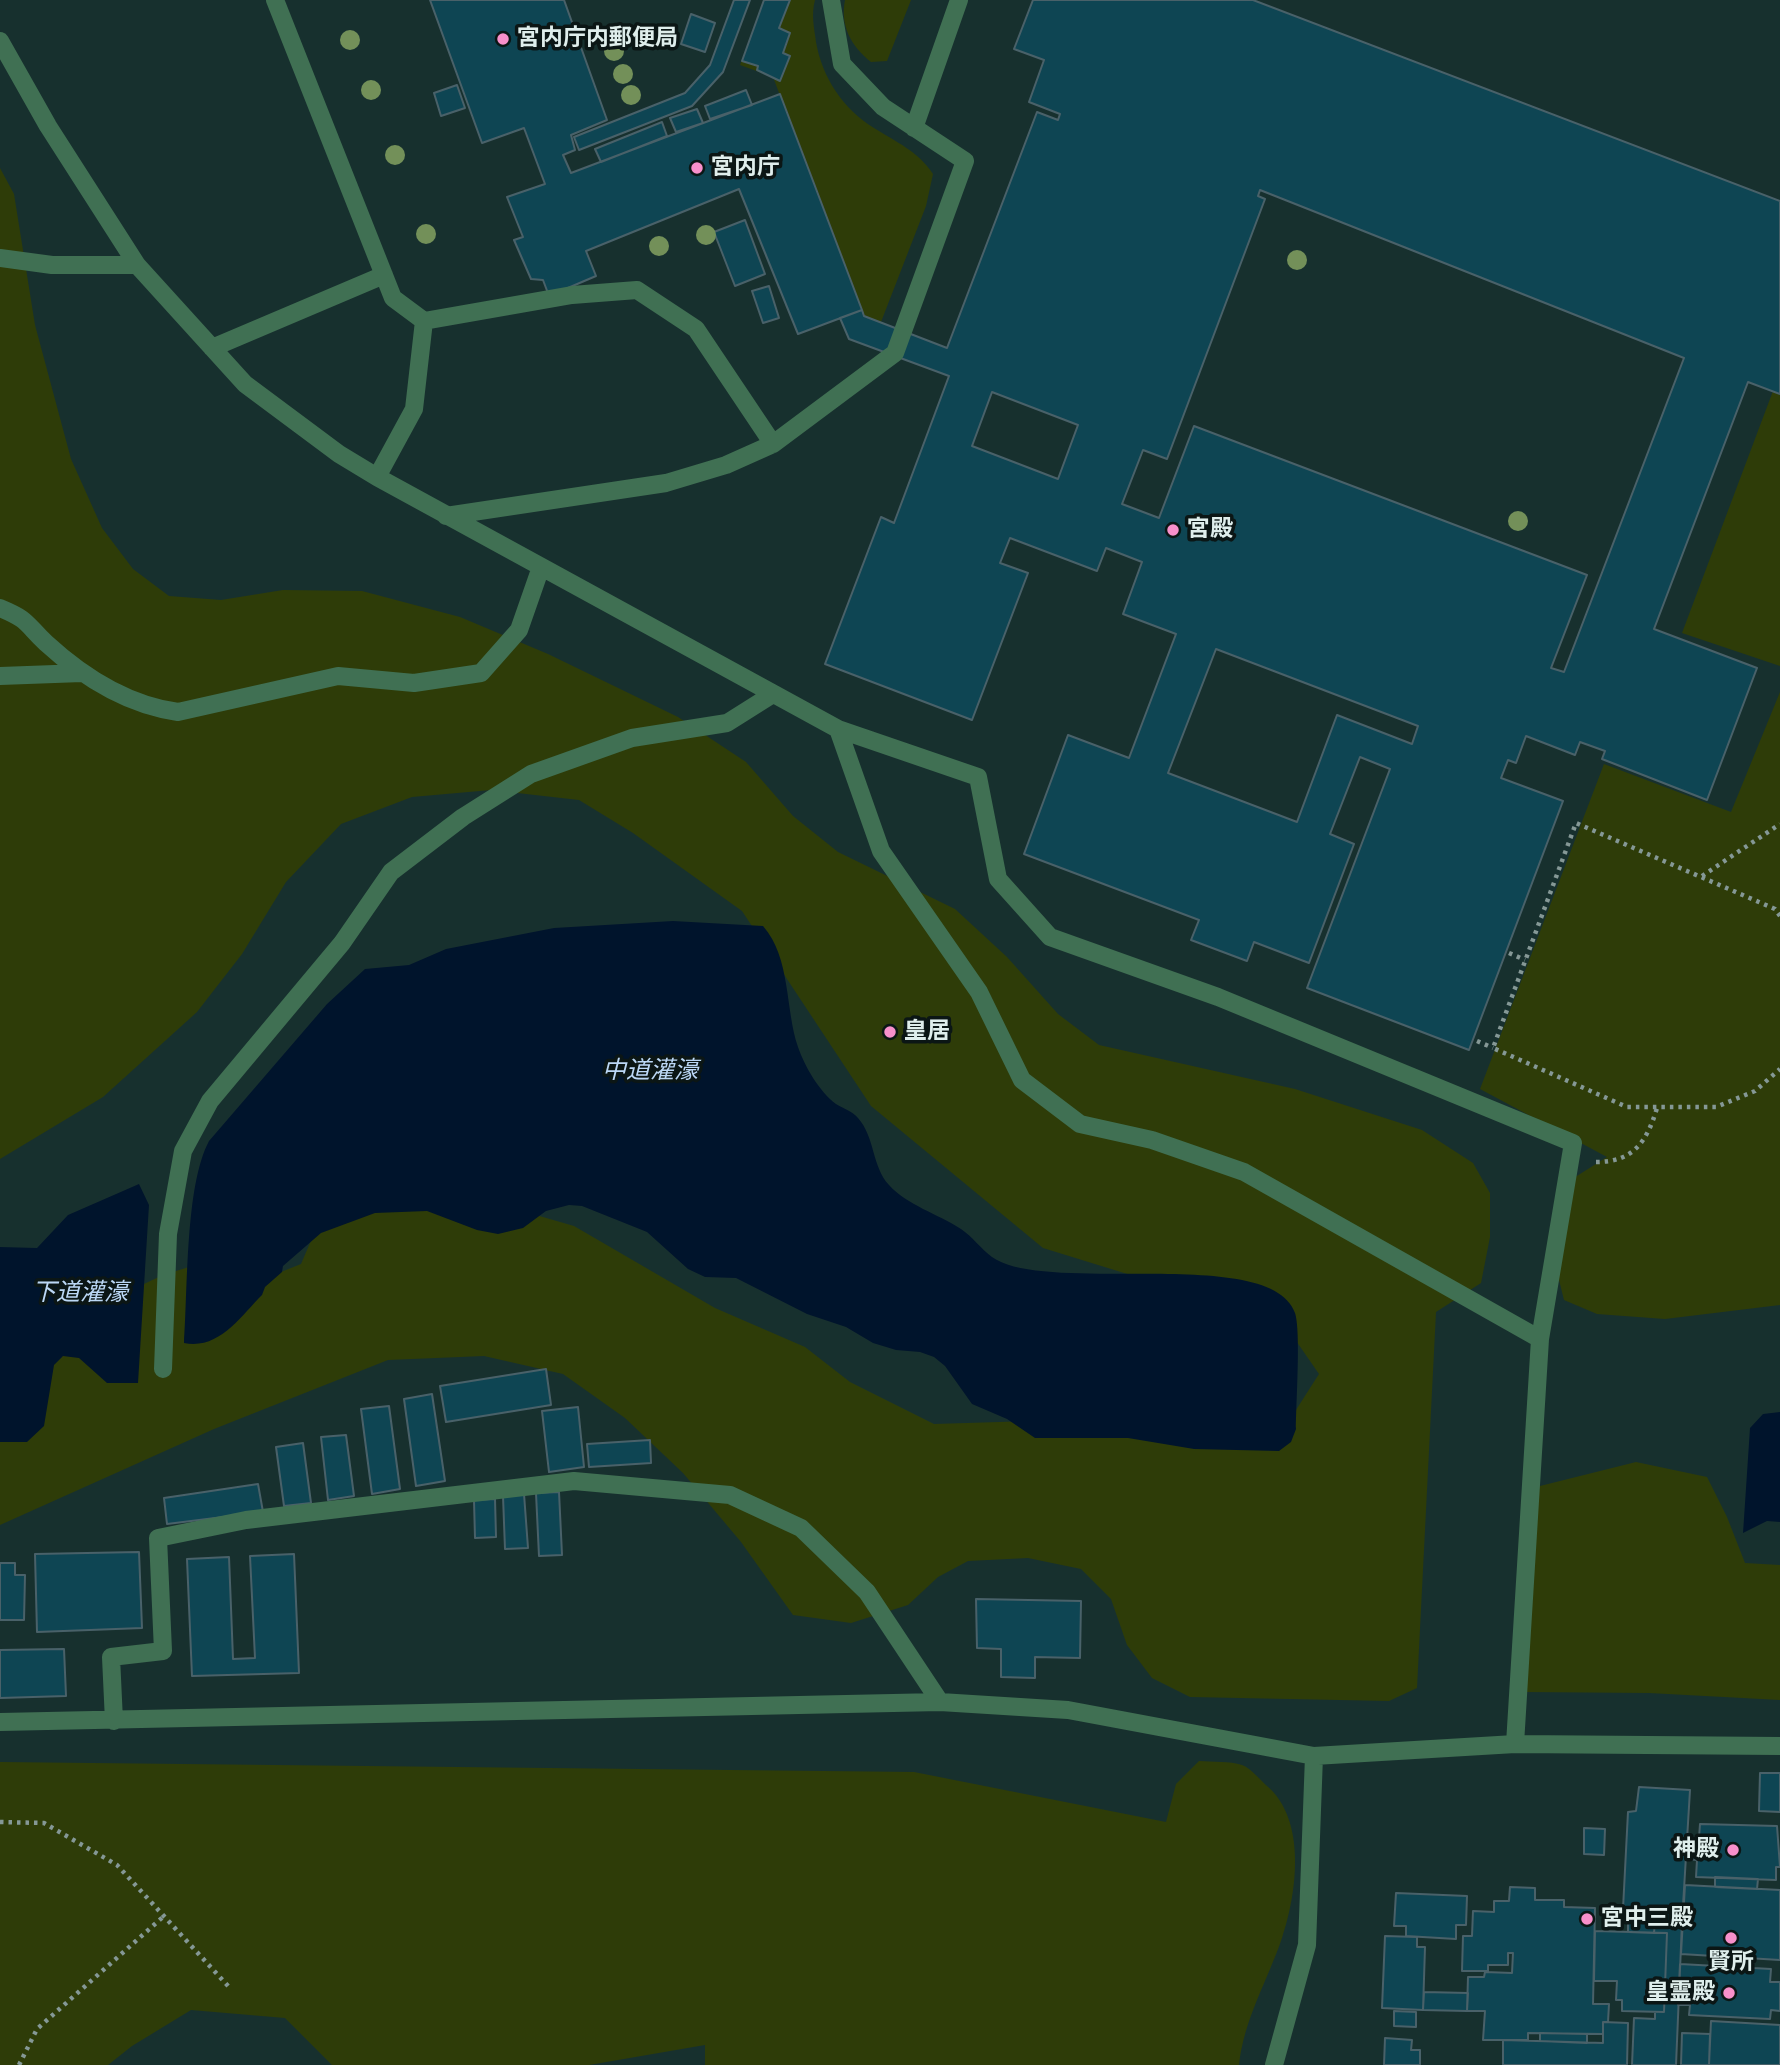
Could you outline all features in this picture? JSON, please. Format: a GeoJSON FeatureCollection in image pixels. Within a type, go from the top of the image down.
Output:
{"type":"FeatureCollection","features":[{"type":"Feature","properties":{"kind":"lane"},"geometry":{"type":"LineString","coordinates":[[275,0],[393,298],[424,321],[572,295],[637,290],[696,329],[774,444]]}},
{"type":"Feature","properties":{"kind":"lane"},"geometry":{"type":"LineString","coordinates":[[446,516],[666,483],[726,465],[774,444],[895,353],[965,161],[883,107],[842,64],[831,0]]}},
{"type":"Feature","properties":{"kind":"lane"},"geometry":{"type":"LineString","coordinates":[[914,128],[959,0]]}},
{"type":"Feature","properties":{"kind":"lane"},"geometry":{"type":"LineString","coordinates":[[0,41],[48,126],[137,265],[245,384],[339,454],[446,516],[838,729],[978,777],[998,878],[1049,937],[1218,997],[1573,1143],[1540,1339],[1515,1744]]}},
{"type":"Feature","properties":{"kind":"lane"},"geometry":{"type":"LineString","coordinates":[[0,258],[52,265],[137,265]]}},
{"type":"Feature","properties":{"kind":"lane"},"geometry":{"type":"LineString","coordinates":[[212,348],[384,275]]}},
{"type":"Feature","properties":{"kind":"lane"},"geometry":{"type":"LineString","coordinates":[[377,477],[414,410],[424,321]]}},
{"type":"Feature","properties":{"kind":"lane"},"geometry":{"type":"LineString","coordinates":[[0,608],[26,619],[45,641],[82,673],[153,709],[178,712],[338,676],[414,684],[481,673],[519,630],[541,567]]}},
{"type":"Feature","properties":{"kind":"lane"},"geometry":{"type":"LineString","coordinates":[[0,676],[82,673]]}},
{"type":"Feature","properties":{"kind":"lane"},"geometry":{"type":"LineString","coordinates":[[163,1369],[168,1234],[183,1151],[210,1101],[342,943],[391,872],[463,817],[531,774],[632,738],[727,723],[773,694]]}},
{"type":"Feature","properties":{"kind":"lane"},"geometry":{"type":"LineString","coordinates":[[838,729],[881,851],[979,992],[1022,1080],[1080,1124],[1152,1140],[1244,1172],[1540,1339]]}},
{"type":"Feature","properties":{"kind":"lane"},"geometry":{"type":"LineString","coordinates":[[114,1721],[111,1657],[163,1651],[158,1538],[246,1520],[575,1481],[730,1495],[801,1528],[867,1592],[940,1702]]}},
{"type":"Feature","properties":{"kind":"lane"},"geometry":{"type":"LineString","coordinates":[[0,1722],[940,1702],[1068,1710],[1314,1756],[1515,1744],[1780,1745]]}},
{"type":"Feature","properties":{"kind":"lane"},"geometry":{"type":"LineString","coordinates":[[1274,2065],[1307,1945],[1314,1756]]}},
{"type":"Feature","properties":{"kind":"path"},"geometry":{"type":"LineString","coordinates":[[1493,1048],[1576,823],[1775,909],[1780,916]]}},
{"type":"Feature","properties":{"kind":"path"},"geometry":{"type":"LineString","coordinates":[[1701,877],[1780,824]]}},
{"type":"Feature","properties":{"kind":"path"},"geometry":{"type":"LineString","coordinates":[[1509,953],[1525,960]]}},
{"type":"Feature","properties":{"kind":"path"},"geometry":{"type":"LineString","coordinates":[[1477,1041],[1627,1107],[1716,1107],[1755,1091],[1780,1069]]}},
{"type":"Feature","properties":{"kind":"path"},"geometry":{"type":"LineString","coordinates":[[1570,1161],[1609,1162],[1631,1154],[1649,1134],[1657,1108]]}},
{"type":"Feature","properties":{"kind":"path"},"geometry":{"type":"LineString","coordinates":[[0,1822],[44,1823],[117,1865],[229,1987]]}},
{"type":"Feature","properties":{"kind":"path"},"geometry":{"type":"LineString","coordinates":[[19,2065],[37,2029],[164,1916]]}},
{"type":"Feature","properties":{"kind":"green space"},"geometry":{"type":"Polygon","coordinates":[[[764,0],[815,0],[813,16],[819,55],[836,91],[863,120],[914,153],[933,174],[926,206],[881,322],[864,316],[773,77],[740,65],[764,0]]]}},
{"type":"Feature","properties":{"kind":"green space"},"geometry":{"type":"Polygon","coordinates":[[[845,0],[911,0],[887,61],[871,62],[853,42],[844,18],[845,0]]]}},
{"type":"Feature","properties":{"kind":"green space"},"geometry":{"type":"Polygon","coordinates":[[[0,168],[14,194],[35,325],[71,459],[102,528],[133,569],[169,596],[221,600],[283,590],[362,591],[460,617],[548,654],[678,717],[746,762],[793,816],[838,852],[955,909],[1007,957],[1058,1014],[1099,1045],[1295,1089],[1422,1130],[1473,1163],[1490,1193],[1490,1237],[1481,1283],[1436,1312],[1417,1688],[1389,1701],[1190,1697],[1152,1678],[1127,1645],[1111,1599],[1081,1569],[1028,1558],[968,1561],[938,1577],[908,1605],[851,1623],[793,1615],[741,1542],[683,1473],[625,1418],[563,1374],[484,1356],[388,1360],[214,1429],[0,1525],[0,1352],[163,1275],[228,1255],[256,1282],[301,1264],[325,1208],[491,1202],[574,1226],[715,1308],[805,1347],[850,1382],[934,1424],[1294,1413],[1319,1374],[1283,1322],[1043,1248],[871,1106],[742,911],[633,833],[579,800],[491,790],[412,797],[341,824],[286,882],[242,954],[197,1012],[103,1097],[0,1159],[0,168]]]}},
{"type":"Feature","properties":{"kind":"green space"},"geometry":{"type":"Polygon","coordinates":[[[1773,391],[1780,394],[1780,666],[1682,633],[1773,391]]]}},
{"type":"Feature","properties":{"kind":"green space"},"geometry":{"type":"Polygon","coordinates":[[[1780,692],[1780,1305],[1665,1319],[1597,1314],[1564,1300],[1556,1268],[1561,1186],[1607,1157],[1480,1089],[1604,764],[1731,812],[1780,692]]]}},
{"type":"Feature","properties":{"kind":"green space"},"geometry":{"type":"Polygon","coordinates":[[[1636,1462],[1707,1477],[1727,1517],[1745,1563],[1780,1565],[1780,1700],[1649,1693],[1523,1692],[1536,1487],[1636,1462]]]}},
{"type":"Feature","properties":{"kind":"green space"},"geometry":{"type":"Polygon","coordinates":[[[1199,1761],[1232,1763],[1249,1769],[1280,1800],[1293,1837],[1295,1858],[1292,1900],[1282,1938],[1251,2016],[1239,2065],[705,2065],[705,2045],[589,2065],[332,2065],[285,2018],[191,2010],[132,2046],[108,2065],[0,2065],[0,1762],[914,1772],[1166,1822],[1176,1784],[1199,1761]]]}},
{"type":"Feature","properties":{"kind":"water","name":"中道灌濠"},"geometry":{"type":"Polygon","coordinates":[[[673,921],[763,926],[772,939],[783,968],[798,1047],[818,1086],[836,1104],[856,1116],[864,1126],[879,1170],[896,1192],[961,1229],[992,1257],[1020,1268],[1059,1273],[1203,1275],[1245,1281],[1277,1292],[1295,1313],[1297,1322],[1296,1429],[1291,1442],[1279,1451],[1194,1449],[1128,1438],[1035,1438],[1007,1419],[972,1404],[945,1366],[934,1357],[873,1343],[846,1327],[807,1314],[736,1278],[705,1277],[688,1269],[647,1232],[582,1206],[569,1205],[546,1211],[523,1228],[498,1234],[477,1230],[427,1211],[375,1213],[321,1233],[283,1266],[282,1272],[265,1287],[262,1295],[237,1322],[218,1337],[208,1342],[184,1343],[192,1210],[201,1160],[209,1141],[327,1004],[365,969],[409,965],[446,949],[554,928],[673,921]]]}},
{"type":"Feature","properties":{"kind":"water","name":"下道灌濠"},"geometry":{"type":"Polygon","coordinates":[[[139,1184],[149,1205],[138,1383],[107,1383],[79,1358],[63,1356],[54,1365],[44,1426],[27,1442],[0,1442],[0,1247],[37,1248],[68,1215],[139,1184]]]}},
{"type":"Feature","properties":{"kind":"water"},"geometry":{"type":"Polygon","coordinates":[[[1780,1412],[1780,1522],[1767,1521],[1743,1533],[1750,1428],[1763,1414],[1780,1412]]]}},
{"type":"Feature","properties":{"kind":"building","name":"宮内庁"},"geometry":{"type":"Polygon","coordinates":[[[430,0],[564,0],[607,120],[571,135],[575,150],[563,155],[571,173],[780,94],[862,310],[798,334],[739,189],[586,251],[596,276],[549,296],[543,280],[531,279],[514,240],[523,237],[507,197],[545,184],[524,128],[482,143],[430,0]]]}},
{"type":"Feature","properties":{"kind":"building"},"geometry":{"type":"Polygon","coordinates":[[[734,0],[750,0],[723,72],[692,106],[579,150],[574,137],[685,93],[710,65],[734,0]]]}},
{"type":"Feature","properties":{"kind":"building"},"geometry":{"type":"Polygon","coordinates":[[[764,0],[790,0],[779,28],[790,33],[783,53],[790,56],[780,81],[757,70],[758,66],[742,61],[764,0]]]}},
{"type":"Feature","properties":{"kind":"building","name":"宮殿"},"geometry":{"type":"Polygon","coordinates":[[[1033,0],[1253,0],[1780,201],[1780,394],[1748,382],[1654,629],[1757,668],[1707,800],[1602,759],[1605,751],[1580,742],[1575,755],[1526,736],[1516,763],[1508,760],[1501,778],[1563,801],[1469,1050],[1307,988],[1390,769],[1360,757],[1330,834],[1354,844],[1309,963],[1254,942],[1247,961],[1191,940],[1199,920],[1024,854],[1068,735],[1129,758],[1176,634],[1123,614],[1142,562],[1106,548],[1097,571],[1010,538],[1000,563],[1028,573],[972,720],[825,664],[881,517],[894,523],[949,376],[849,339],[840,318],[862,310],[864,316],[947,348],[1037,112],[1058,120],[1060,114],[1029,102],[1044,60],[1014,49],[1033,0]],[[1260,190],[1258,196],[1265,199],[1167,459],[1143,450],[1122,504],[1159,518],[1194,426],[1587,575],[1551,668],[1564,672],[1684,358],[1260,190]],[[992,392],[972,446],[1058,479],[1078,425],[992,392]],[[1216,649],[1168,773],[1297,822],[1337,715],[1412,744],[1418,726],[1216,649]]]}},
{"type":"Feature","properties":{"kind":"building"},"geometry":{"type":"Polygon","coordinates":[[[691,14],[715,23],[705,52],[681,44],[691,14]]]}},
{"type":"Feature","properties":{"kind":"building"},"geometry":{"type":"Polygon","coordinates":[[[457,85],[465,108],[441,116],[434,93],[457,85]]]}},
{"type":"Feature","properties":{"kind":"building"},"geometry":{"type":"Polygon","coordinates":[[[746,90],[752,105],[710,119],[705,106],[746,90]]]}},
{"type":"Feature","properties":{"kind":"building"},"geometry":{"type":"Polygon","coordinates":[[[697,109],[703,123],[676,132],[670,118],[697,109]]]}},
{"type":"Feature","properties":{"kind":"building"},"geometry":{"type":"Polygon","coordinates":[[[662,122],[667,136],[601,162],[595,149],[662,122]]]}},
{"type":"Feature","properties":{"kind":"building"},"geometry":{"type":"Polygon","coordinates":[[[745,220],[765,274],[735,286],[714,232],[745,220]]]}},
{"type":"Feature","properties":{"kind":"building"},"geometry":{"type":"Polygon","coordinates":[[[769,286],[779,318],[763,323],[752,291],[769,286]]]}},
{"type":"Feature","properties":{"kind":"building"},"geometry":{"type":"Polygon","coordinates":[[[546,1369],[551,1405],[446,1422],[440,1386],[546,1369]]]}},
{"type":"Feature","properties":{"kind":"building"},"geometry":{"type":"Polygon","coordinates":[[[432,1394],[445,1481],[416,1486],[404,1399],[432,1394]]]}},
{"type":"Feature","properties":{"kind":"building"},"geometry":{"type":"Polygon","coordinates":[[[389,1406],[400,1489],[372,1494],[361,1409],[389,1406]]]}},
{"type":"Feature","properties":{"kind":"building"},"geometry":{"type":"Polygon","coordinates":[[[578,1407],[584,1467],[549,1472],[542,1411],[578,1407]]]}},
{"type":"Feature","properties":{"kind":"building"},"geometry":{"type":"Polygon","coordinates":[[[346,1435],[354,1496],[328,1500],[321,1437],[346,1435]]]}},
{"type":"Feature","properties":{"kind":"building"},"geometry":{"type":"Polygon","coordinates":[[[650,1440],[651,1463],[589,1467],[587,1444],[650,1440]]]}},
{"type":"Feature","properties":{"kind":"building"},"geometry":{"type":"Polygon","coordinates":[[[303,1443],[311,1503],[284,1506],[276,1447],[303,1443]]]}},
{"type":"Feature","properties":{"kind":"building"},"geometry":{"type":"Polygon","coordinates":[[[258,1484],[263,1512],[167,1524],[164,1498],[258,1484]]]}},
{"type":"Feature","properties":{"kind":"building"},"geometry":{"type":"Polygon","coordinates":[[[559,1492],[562,1555],[539,1556],[536,1493],[559,1492]]]}},
{"type":"Feature","properties":{"kind":"building"},"geometry":{"type":"Polygon","coordinates":[[[524,1494],[528,1548],[505,1549],[503,1496],[524,1494]]]}},
{"type":"Feature","properties":{"kind":"building"},"geometry":{"type":"Polygon","coordinates":[[[495,1499],[496,1537],[475,1538],[474,1500],[495,1499]]]}},
{"type":"Feature","properties":{"kind":"building"},"geometry":{"type":"Polygon","coordinates":[[[139,1552],[142,1628],[37,1632],[35,1554],[139,1552]]]}},
{"type":"Feature","properties":{"kind":"building"},"geometry":{"type":"Polygon","coordinates":[[[294,1554],[299,1673],[192,1676],[187,1559],[229,1557],[233,1659],[255,1658],[250,1556],[294,1554]]]}},
{"type":"Feature","properties":{"kind":"building"},"geometry":{"type":"Polygon","coordinates":[[[0,1563],[15,1563],[15,1575],[25,1575],[24,1620],[0,1620],[0,1563]]]}},
{"type":"Feature","properties":{"kind":"building"},"geometry":{"type":"Polygon","coordinates":[[[976,1599],[1081,1601],[1080,1658],[1035,1657],[1035,1678],[1001,1677],[1001,1649],[977,1648],[976,1599]]]}},
{"type":"Feature","properties":{"kind":"building"},"geometry":{"type":"Polygon","coordinates":[[[64,1649],[66,1696],[0,1698],[0,1650],[64,1649]]]}},
{"type":"Feature","properties":{"kind":"building"},"geometry":{"type":"Polygon","coordinates":[[[1760,1773],[1780,1773],[1780,1812],[1759,1811],[1760,1773]]]}},
{"type":"Feature","properties":{"kind":"building"},"geometry":{"type":"Polygon","coordinates":[[[1639,1787],[1690,1790],[1682,1922],[1628,1919],[1629,1909],[1623,1909],[1628,1812],[1636,1811],[1639,1787]]]}},
{"type":"Feature","properties":{"kind":"building","name":"神殿"},"geometry":{"type":"Polygon","coordinates":[[[1700,1824],[1777,1826],[1780,1867],[1776,1867],[1776,1880],[1696,1877],[1697,1860],[1687,1859],[1687,1838],[1699,1838],[1700,1824]]]}},
{"type":"Feature","properties":{"kind":"building"},"geometry":{"type":"Polygon","coordinates":[[[1584,1828],[1605,1829],[1604,1855],[1584,1854],[1584,1828]]]}},
{"type":"Feature","properties":{"kind":"building"},"geometry":{"type":"Polygon","coordinates":[[[1715,1877],[1758,1879],[1757,1889],[1715,1887],[1715,1877]]]}},
{"type":"Feature","properties":{"kind":"building","name":"賢所"},"geometry":{"type":"Polygon","coordinates":[[[1685,1885],[1780,1890],[1780,1960],[1681,1954],[1685,1885]]]}},
{"type":"Feature","properties":{"kind":"building"},"geometry":{"type":"Polygon","coordinates":[[[1510,1887],[1535,1888],[1535,1900],[1564,1900],[1564,1907],[1595,1908],[1593,2004],[1609,2004],[1608,2022],[1603,2022],[1603,2034],[1528,2033],[1528,2040],[1483,2040],[1485,2011],[1467,2011],[1468,1977],[1484,1977],[1485,1972],[1512,1973],[1513,1953],[1508,1953],[1508,1965],[1488,1965],[1488,1971],[1462,1971],[1463,1936],[1472,1936],[1473,1911],[1494,1912],[1494,1901],[1509,1901],[1510,1887]]]}},
{"type":"Feature","properties":{"kind":"building"},"geometry":{"type":"Polygon","coordinates":[[[1396,1893],[1467,1896],[1466,1925],[1456,1925],[1456,1939],[1406,1936],[1406,1926],[1394,1926],[1396,1893]]]}},
{"type":"Feature","properties":{"kind":"building"},"geometry":{"type":"Polygon","coordinates":[[[1628,1919],[1655,1921],[1654,1933],[1628,1932],[1628,1919]]]}},
{"type":"Feature","properties":{"kind":"building"},"geometry":{"type":"Polygon","coordinates":[[[1655,1921],[1682,1922],[1676,2065],[1632,2065],[1634,2018],[1655,2019],[1655,2012],[1664,2012],[1667,1933],[1654,1933],[1655,1921]]]}},
{"type":"Feature","properties":{"kind":"building"},"geometry":{"type":"Polygon","coordinates":[[[1595,1931],[1667,1933],[1664,2012],[1622,2011],[1622,2000],[1616,2000],[1617,1981],[1594,1981],[1595,1931]]]}},
{"type":"Feature","properties":{"kind":"building"},"geometry":{"type":"Polygon","coordinates":[[[1385,1936],[1417,1937],[1417,1947],[1425,1947],[1423,2010],[1382,2008],[1385,1936]]]}},
{"type":"Feature","properties":{"kind":"building"},"geometry":{"type":"Polygon","coordinates":[[[1711,1956],[1753,1959],[1753,1968],[1711,1965],[1711,1956]]]}},
{"type":"Feature","properties":{"kind":"building","name":"皇霊殿"},"geometry":{"type":"Polygon","coordinates":[[[1680,1964],[1771,1969],[1770,1982],[1780,1982],[1780,2011],[1771,2010],[1770,2019],[1689,2015],[1690,2005],[1678,2005],[1680,1964]]]}},
{"type":"Feature","properties":{"kind":"building"},"geometry":{"type":"Polygon","coordinates":[[[1424,1992],[1468,1993],[1467,2011],[1423,2010],[1424,1992]]]}},
{"type":"Feature","properties":{"kind":"building"},"geometry":{"type":"Polygon","coordinates":[[[1394,2011],[1416,2012],[1416,2027],[1394,2026],[1394,2011]]]}},
{"type":"Feature","properties":{"kind":"building"},"geometry":{"type":"Polygon","coordinates":[[[1711,2021],[1780,2025],[1780,2065],[1709,2065],[1711,2021]]]}},
{"type":"Feature","properties":{"kind":"building"},"geometry":{"type":"Polygon","coordinates":[[[1603,2022],[1628,2023],[1627,2065],[1503,2065],[1503,2040],[1603,2043],[1603,2022]]]}},
{"type":"Feature","properties":{"kind":"building"},"geometry":{"type":"Polygon","coordinates":[[[1540,2033],[1587,2034],[1587,2043],[1540,2041],[1540,2033]]]}},
{"type":"Feature","properties":{"kind":"building"},"geometry":{"type":"Polygon","coordinates":[[[1682,2033],[1710,2034],[1709,2065],[1681,2065],[1682,2033]]]}},
{"type":"Feature","properties":{"kind":"building"},"geometry":{"type":"Polygon","coordinates":[[[1385,2038],[1412,2040],[1411,2050],[1420,2050],[1420,2065],[1384,2065],[1385,2038]]]}},
{"type":"Feature","properties":{"kind":"place","name":"宮内庁内郵便局"},"geometry":{"type":"Point","coordinates":[503,39]}},
{"type":"Feature","properties":{"kind":"place","name":"宮内庁"},"geometry":{"type":"Point","coordinates":[697,168]}},
{"type":"Feature","properties":{"kind":"place","name":"宮殿"},"geometry":{"type":"Point","coordinates":[1173,530]}},
{"type":"Feature","properties":{"kind":"place","name":"皇居"},"geometry":{"type":"Point","coordinates":[890,1032]}},
{"type":"Feature","properties":{"kind":"place","name":"神殿"},"geometry":{"type":"Point","coordinates":[1733,1850]}},
{"type":"Feature","properties":{"kind":"place","name":"宮中三殿"},"geometry":{"type":"Point","coordinates":[1587,1919]}},
{"type":"Feature","properties":{"kind":"place","name":"賢所"},"geometry":{"type":"Point","coordinates":[1731,1938]}},
{"type":"Feature","properties":{"kind":"place","name":"皇霊殿"},"geometry":{"type":"Point","coordinates":[1729,1993]}}]}
